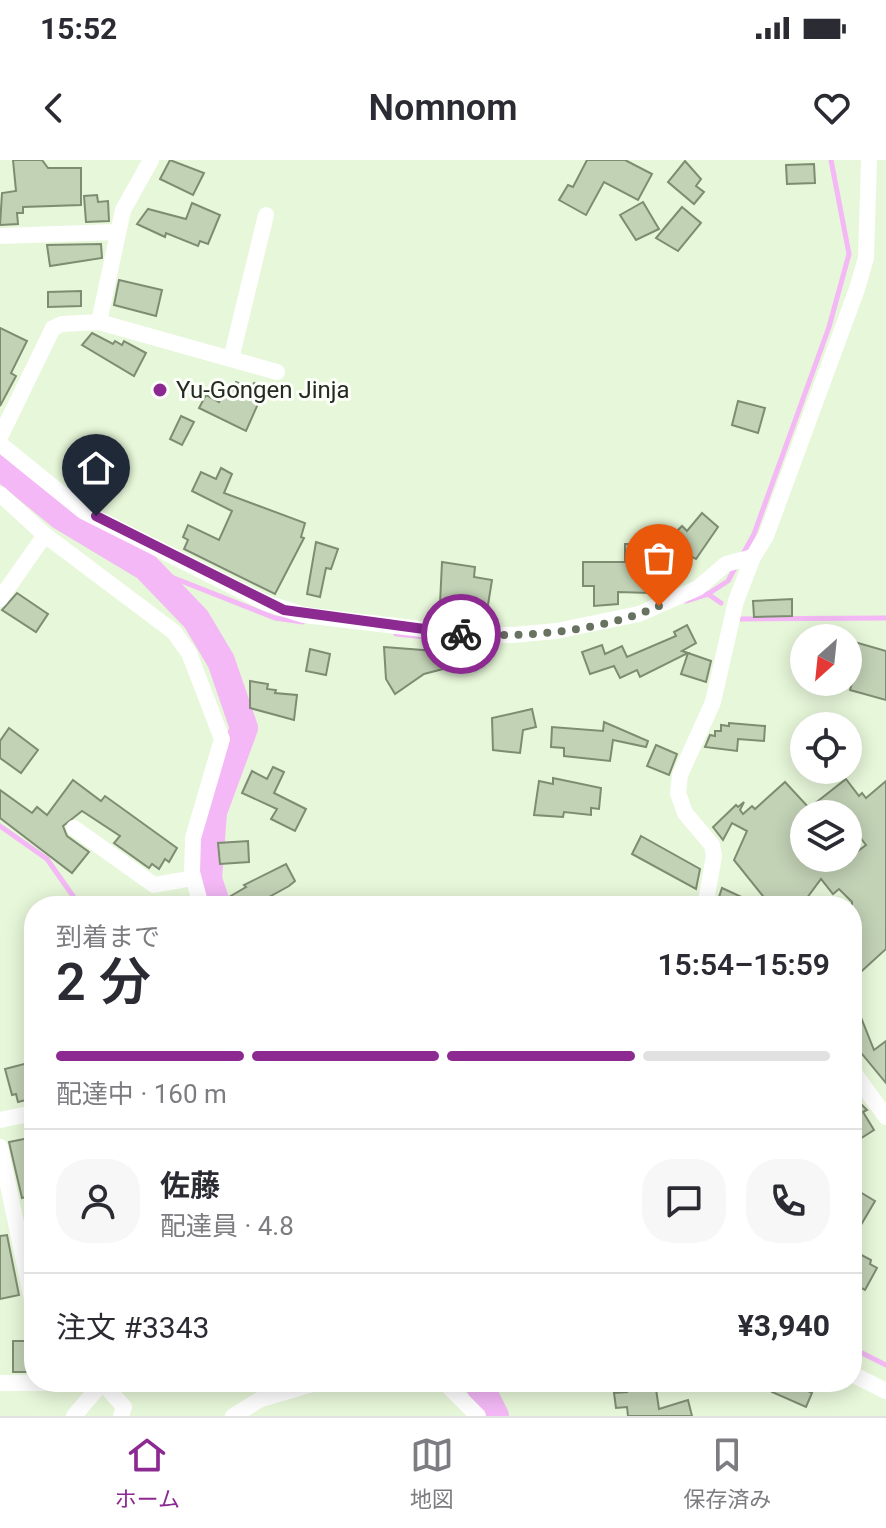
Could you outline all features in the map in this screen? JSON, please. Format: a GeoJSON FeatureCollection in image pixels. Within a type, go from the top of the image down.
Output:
{"type":"FeatureCollection","features":[{"type":"Feature","properties":{"kind":"street"},"geometry":{"type":"LineString","coordinates":[[99,322],[117,232],[133,187],[151,160]]}},
{"type":"Feature","properties":{"kind":"street"},"geometry":{"type":"LineString","coordinates":[[706,896],[714,856],[712,845],[685,813],[678,793],[680,775],[713,702],[730,620],[753,557],[766,536],[857,289],[866,258],[870,160],[886,162]]}},
{"type":"Feature","properties":{"kind":"street"},"geometry":{"type":"LineString","coordinates":[[231,359],[266,215]]}},
{"type":"Feature","properties":{"kind":"street"},"geometry":{"type":"LineString","coordinates":[[0,236],[117,232]]}},
{"type":"Feature","properties":{"kind":"street"},"geometry":{"type":"LineString","coordinates":[[0,437],[53,328],[62,324],[99,322],[277,372]]}},
{"type":"Feature","properties":{"kind":"street"},"geometry":{"type":"LineString","coordinates":[[0,444],[83,511],[266,603],[304,615],[464,634],[513,635],[556,631],[639,614],[698,588],[726,564],[753,557]]}},
{"type":"Feature","properties":{"kind":"street"},"geometry":{"type":"LineString","coordinates":[[0,494],[45,535],[174,632],[189,653],[222,739],[193,838],[193,878],[198,896]]}},
{"type":"Feature","properties":{"kind":"street"},"geometry":{"type":"LineString","coordinates":[[0,599],[45,535]]}},
{"type":"Feature","properties":{"kind":"street"},"geometry":{"type":"LineString","coordinates":[[74,828],[154,885],[193,878]]}},
{"type":"Feature","properties":{"kind":"street"},"geometry":{"type":"LineString","coordinates":[[862,1084],[886,1117]]}},
{"type":"Feature","properties":{"kind":"street"},"geometry":{"type":"LineString","coordinates":[[0,1120],[24,1115]]}},
{"type":"Feature","properties":{"kind":"street"},"geometry":{"type":"LineString","coordinates":[[0,1147],[24,1261]]}},
{"type":"Feature","properties":{"kind":"street"},"geometry":{"type":"LineString","coordinates":[[862,1379],[886,1391]]}},
{"type":"Feature","properties":{"kind":"street"},"geometry":{"type":"LineString","coordinates":[[0,1383],[24,1383]]}},
{"type":"Feature","properties":{"kind":"street"},"geometry":{"type":"LineString","coordinates":[[74,1416],[94,1392]]}},
{"type":"Feature","properties":{"kind":"street"},"geometry":{"type":"LineString","coordinates":[[110,1392],[124,1407],[121,1416]]}},
{"type":"Feature","properties":{"kind":"street"},"geometry":{"type":"LineString","coordinates":[[233,1416],[261,1399],[285,1392]]}},
{"type":"Feature","properties":{"kind":"street"},"geometry":{"type":"LineString","coordinates":[[454,1392],[478,1416]]}},
{"type":"Feature","properties":{"kind":"building"},"geometry":{"type":"Polygon","coordinates":[[[13,160],[42,160],[48,168],[81,168],[81,205],[23,207],[23,213],[17,213],[18,224],[0,225],[2,193],[16,191],[13,160]]]}},
{"type":"Feature","properties":{"kind":"building"},"geometry":{"type":"Polygon","coordinates":[[[170,160],[204,173],[193,195],[160,179],[170,160]]]}},
{"type":"Feature","properties":{"kind":"building"},"geometry":{"type":"Polygon","coordinates":[[[587,160],[625,160],[652,174],[638,200],[604,182],[586,215],[559,200],[568,185],[573,187],[587,160]]]}},
{"type":"Feature","properties":{"kind":"building"},"geometry":{"type":"Polygon","coordinates":[[[685,161],[701,179],[696,186],[704,192],[694,204],[668,182],[685,161]]]}},
{"type":"Feature","properties":{"kind":"building"},"geometry":{"type":"Polygon","coordinates":[[[814,164],[815,183],[787,184],[786,165],[814,164]]]}},
{"type":"Feature","properties":{"kind":"building"},"geometry":{"type":"Polygon","coordinates":[[[97,195],[98,202],[108,201],[109,221],[86,222],[84,196],[97,195]]]}},
{"type":"Feature","properties":{"kind":"building"},"geometry":{"type":"Polygon","coordinates":[[[643,202],[659,229],[636,240],[620,215],[643,202]]]}},
{"type":"Feature","properties":{"kind":"building"},"geometry":{"type":"Polygon","coordinates":[[[192,203],[220,215],[208,244],[200,241],[198,246],[166,233],[165,237],[137,224],[148,209],[186,219],[192,203]]]}},
{"type":"Feature","properties":{"kind":"building"},"geometry":{"type":"Polygon","coordinates":[[[682,207],[701,223],[678,251],[656,238],[682,207]]]}},
{"type":"Feature","properties":{"kind":"building"},"geometry":{"type":"Polygon","coordinates":[[[101,244],[102,258],[50,266],[47,245],[101,244]]]}},
{"type":"Feature","properties":{"kind":"building"},"geometry":{"type":"Polygon","coordinates":[[[119,280],[162,290],[156,316],[114,305],[119,280]]]}},
{"type":"Feature","properties":{"kind":"building"},"geometry":{"type":"Polygon","coordinates":[[[81,291],[81,306],[48,307],[48,292],[81,291]]]}},
{"type":"Feature","properties":{"kind":"building"},"geometry":{"type":"Polygon","coordinates":[[[0,328],[27,341],[11,373],[16,376],[0,406],[0,328]]]}},
{"type":"Feature","properties":{"kind":"building"},"geometry":{"type":"Polygon","coordinates":[[[92,333],[113,344],[115,341],[122,345],[124,341],[146,353],[134,376],[82,345],[92,333]]]}},
{"type":"Feature","properties":{"kind":"building"},"geometry":{"type":"Polygon","coordinates":[[[236,382],[251,389],[254,383],[265,388],[246,431],[199,408],[206,395],[219,402],[226,387],[233,390],[236,382]]]}},
{"type":"Feature","properties":{"kind":"building"},"geometry":{"type":"Polygon","coordinates":[[[738,401],[765,408],[758,433],[732,425],[738,401]]]}},
{"type":"Feature","properties":{"kind":"building"},"geometry":{"type":"Polygon","coordinates":[[[181,416],[194,422],[182,445],[170,439],[181,416]]]}},
{"type":"Feature","properties":{"kind":"building"},"geometry":{"type":"Polygon","coordinates":[[[95,439],[120,449],[96,505],[68,485],[74,471],[80,474],[95,439]]]}},
{"type":"Feature","properties":{"kind":"building"},"geometry":{"type":"Polygon","coordinates":[[[221,468],[232,474],[224,493],[305,523],[301,537],[304,538],[275,594],[184,549],[188,540],[183,537],[188,525],[219,540],[232,511],[192,491],[201,472],[216,479],[221,468]]]}},
{"type":"Feature","properties":{"kind":"building"},"geometry":{"type":"Polygon","coordinates":[[[702,513],[718,527],[696,559],[684,552],[672,536],[682,526],[687,531],[702,513]]]}},
{"type":"Feature","properties":{"kind":"building"},"geometry":{"type":"Polygon","coordinates":[[[316,542],[338,549],[331,569],[326,568],[320,597],[307,594],[316,542]]]}},
{"type":"Feature","properties":{"kind":"building"},"geometry":{"type":"Polygon","coordinates":[[[625,544],[644,544],[643,565],[652,556],[652,568],[666,568],[665,582],[651,593],[618,592],[618,604],[594,606],[594,586],[583,586],[583,562],[625,562],[625,544]]]}},
{"type":"Feature","properties":{"kind":"building"},"geometry":{"type":"Polygon","coordinates":[[[442,562],[475,567],[474,577],[492,580],[487,611],[440,604],[442,562]]]}},
{"type":"Feature","properties":{"kind":"building"},"geometry":{"type":"Polygon","coordinates":[[[17,593],[48,614],[36,632],[2,610],[17,593]]]}},
{"type":"Feature","properties":{"kind":"building"},"geometry":{"type":"Polygon","coordinates":[[[792,599],[792,616],[754,617],[753,601],[792,599]]]}},
{"type":"Feature","properties":{"kind":"building"},"geometry":{"type":"Polygon","coordinates":[[[687,625],[696,643],[682,651],[688,653],[640,677],[637,670],[620,678],[614,666],[590,674],[582,652],[602,645],[605,654],[622,646],[627,657],[676,636],[674,632],[687,625]]]}},
{"type":"Feature","properties":{"kind":"building"},"geometry":{"type":"Polygon","coordinates":[[[862,644],[886,651],[886,700],[862,693],[862,644]]]}},
{"type":"Feature","properties":{"kind":"building"},"geometry":{"type":"Polygon","coordinates":[[[384,647],[448,652],[447,668],[424,674],[395,694],[386,679],[384,647]]]}},
{"type":"Feature","properties":{"kind":"building"},"geometry":{"type":"Polygon","coordinates":[[[310,649],[330,654],[326,675],[306,671],[310,649]]]}},
{"type":"Feature","properties":{"kind":"building"},"geometry":{"type":"Polygon","coordinates":[[[688,653],[711,661],[706,682],[681,674],[688,653]]]}},
{"type":"Feature","properties":{"kind":"building"},"geometry":{"type":"Polygon","coordinates":[[[250,681],[268,684],[267,689],[276,690],[275,693],[297,695],[294,720],[250,708],[250,681]]]}},
{"type":"Feature","properties":{"kind":"building"},"geometry":{"type":"Polygon","coordinates":[[[532,709],[536,727],[523,730],[520,753],[493,750],[492,718],[532,709]]]}},
{"type":"Feature","properties":{"kind":"building"},"geometry":{"type":"Polygon","coordinates":[[[604,722],[648,741],[646,747],[613,740],[610,761],[564,756],[564,748],[551,747],[552,727],[603,731],[604,722]]]}},
{"type":"Feature","properties":{"kind":"building"},"geometry":{"type":"Polygon","coordinates":[[[729,723],[765,726],[764,741],[738,739],[737,751],[705,747],[710,735],[715,736],[715,731],[721,731],[721,725],[729,726],[729,723]]]}},
{"type":"Feature","properties":{"kind":"building"},"geometry":{"type":"Polygon","coordinates":[[[9,728],[38,750],[21,773],[0,758],[0,741],[9,728]]]}},
{"type":"Feature","properties":{"kind":"building"},"geometry":{"type":"Polygon","coordinates":[[[656,745],[677,754],[669,775],[647,766],[656,745]]]}},
{"type":"Feature","properties":{"kind":"building"},"geometry":{"type":"Polygon","coordinates":[[[273,767],[284,772],[274,793],[306,809],[295,831],[271,819],[277,809],[242,793],[252,771],[267,779],[273,767]]]}},
{"type":"Feature","properties":{"kind":"building"},"geometry":{"type":"Polygon","coordinates":[[[553,778],[601,788],[599,809],[591,808],[591,815],[564,812],[563,817],[534,815],[539,781],[553,784],[553,778]]]}},
{"type":"Feature","properties":{"kind":"building"},"geometry":{"type":"Polygon","coordinates":[[[73,780],[101,801],[105,796],[177,848],[169,862],[165,859],[159,869],[152,864],[149,868],[114,843],[120,836],[82,811],[63,826],[67,836],[89,852],[72,873],[0,818],[0,790],[32,813],[37,807],[47,815],[73,780]]]}},
{"type":"Feature","properties":{"kind":"building"},"geometry":{"type":"Polygon","coordinates":[[[886,781],[886,949],[862,971],[862,896],[846,896],[839,889],[833,894],[821,879],[808,896],[763,896],[734,860],[747,831],[732,823],[723,840],[713,827],[736,805],[738,807],[744,802],[740,810],[743,814],[752,806],[755,809],[785,782],[802,800],[790,800],[790,872],[862,872],[862,848],[866,845],[862,840],[862,800],[819,800],[840,784],[850,784],[859,796],[862,793],[866,798],[886,781]]]}},
{"type":"Feature","properties":{"kind":"building"},"geometry":{"type":"Polygon","coordinates":[[[641,836],[700,869],[696,889],[632,854],[641,836]]]}},
{"type":"Feature","properties":{"kind":"building"},"geometry":{"type":"Polygon","coordinates":[[[248,841],[249,862],[220,864],[218,843],[248,841]]]}},
{"type":"Feature","properties":{"kind":"building"},"geometry":{"type":"Polygon","coordinates":[[[286,864],[295,881],[271,896],[231,896],[246,887],[244,885],[286,864]]]}},
{"type":"Feature","properties":{"kind":"building"},"geometry":{"type":"Polygon","coordinates":[[[722,888],[739,896],[719,896],[722,888]]]}},
{"type":"Feature","properties":{"kind":"building"},"geometry":{"type":"Polygon","coordinates":[[[862,1020],[874,1050],[886,1041],[886,1083],[862,1054],[862,1020]]]}},
{"type":"Feature","properties":{"kind":"building"},"geometry":{"type":"Polygon","coordinates":[[[24,1064],[24,1100],[18,1102],[16,1094],[12,1095],[5,1069],[24,1064]]]}},
{"type":"Feature","properties":{"kind":"building"},"geometry":{"type":"Polygon","coordinates":[[[862,1105],[867,1110],[863,1112],[874,1130],[862,1138],[862,1105]]]}},
{"type":"Feature","properties":{"kind":"building"},"geometry":{"type":"Polygon","coordinates":[[[24,1139],[24,1198],[22,1198],[9,1142],[24,1139]]]}},
{"type":"Feature","properties":{"kind":"building"},"geometry":{"type":"Polygon","coordinates":[[[862,1193],[875,1201],[862,1223],[862,1193]]]}},
{"type":"Feature","properties":{"kind":"building"},"geometry":{"type":"Polygon","coordinates":[[[7,1235],[19,1295],[0,1299],[0,1236],[7,1235]]]}},
{"type":"Feature","properties":{"kind":"building"},"geometry":{"type":"Polygon","coordinates":[[[862,1255],[877,1268],[865,1290],[862,1288],[862,1255]]]}},
{"type":"Feature","properties":{"kind":"building"},"geometry":{"type":"Polygon","coordinates":[[[13,1341],[24,1341],[24,1372],[13,1372],[13,1341]]]}},
{"type":"Feature","properties":{"kind":"building"},"geometry":{"type":"Polygon","coordinates":[[[656,1392],[659,1409],[688,1400],[692,1416],[628,1416],[627,1407],[616,1408],[614,1393],[656,1392]]]}},
{"type":"Feature","properties":{"kind":"building"},"geometry":{"type":"Polygon","coordinates":[[[772,1392],[810,1392],[806,1407],[772,1392]]]}},
{"type":"Feature","properties":{"kind":"waterway"},"geometry":{"type":"LineString","coordinates":[[743,554],[754,534],[829,327],[849,254],[831,160]]}},
{"type":"Feature","properties":{"kind":"waterway"},"geometry":{"type":"LineString","coordinates":[[0,466],[61,516],[146,567],[196,619],[221,661],[244,728],[213,812],[208,879],[214,896]]}},
{"type":"Feature","properties":{"kind":"waterway"},"geometry":{"type":"LineString","coordinates":[[708,594],[728,581],[736,566]]}},
{"type":"Feature","properties":{"kind":"waterway"},"geometry":{"type":"LineString","coordinates":[[146,567],[275,618],[303,622]]}},
{"type":"Feature","properties":{"kind":"waterway"},"geometry":{"type":"LineString","coordinates":[[686,601],[708,594],[721,603]]}},
{"type":"Feature","properties":{"kind":"waterway"},"geometry":{"type":"LineString","coordinates":[[741,619],[886,618]]}},
{"type":"Feature","properties":{"kind":"waterway"},"geometry":{"type":"LineString","coordinates":[[396,634],[466,641]]}},
{"type":"Feature","properties":{"kind":"waterway"},"geometry":{"type":"LineString","coordinates":[[0,826],[47,859],[73,896]]}},
{"type":"Feature","properties":{"kind":"waterway"},"geometry":{"type":"LineString","coordinates":[[862,1353],[886,1365]]}},
{"type":"Feature","properties":{"kind":"waterway"},"geometry":{"type":"LineString","coordinates":[[483,1392],[495,1416]]}},
{"type":"Feature","properties":{"kind":"way so far"},"geometry":{"type":"LineString","coordinates":[[461,634],[513,635],[556,631],[639,614],[659,606]]}},
{"type":"Feature","properties":{"kind":"place","name":"Yu-Gongen Jinja"},"geometry":{"type":"Point","coordinates":[160,390]}},
{"type":"Feature","properties":{"kind":"route"},"geometry":{"type":"LineString","coordinates":[[96,516],[284,610],[461,634]]}}]}
